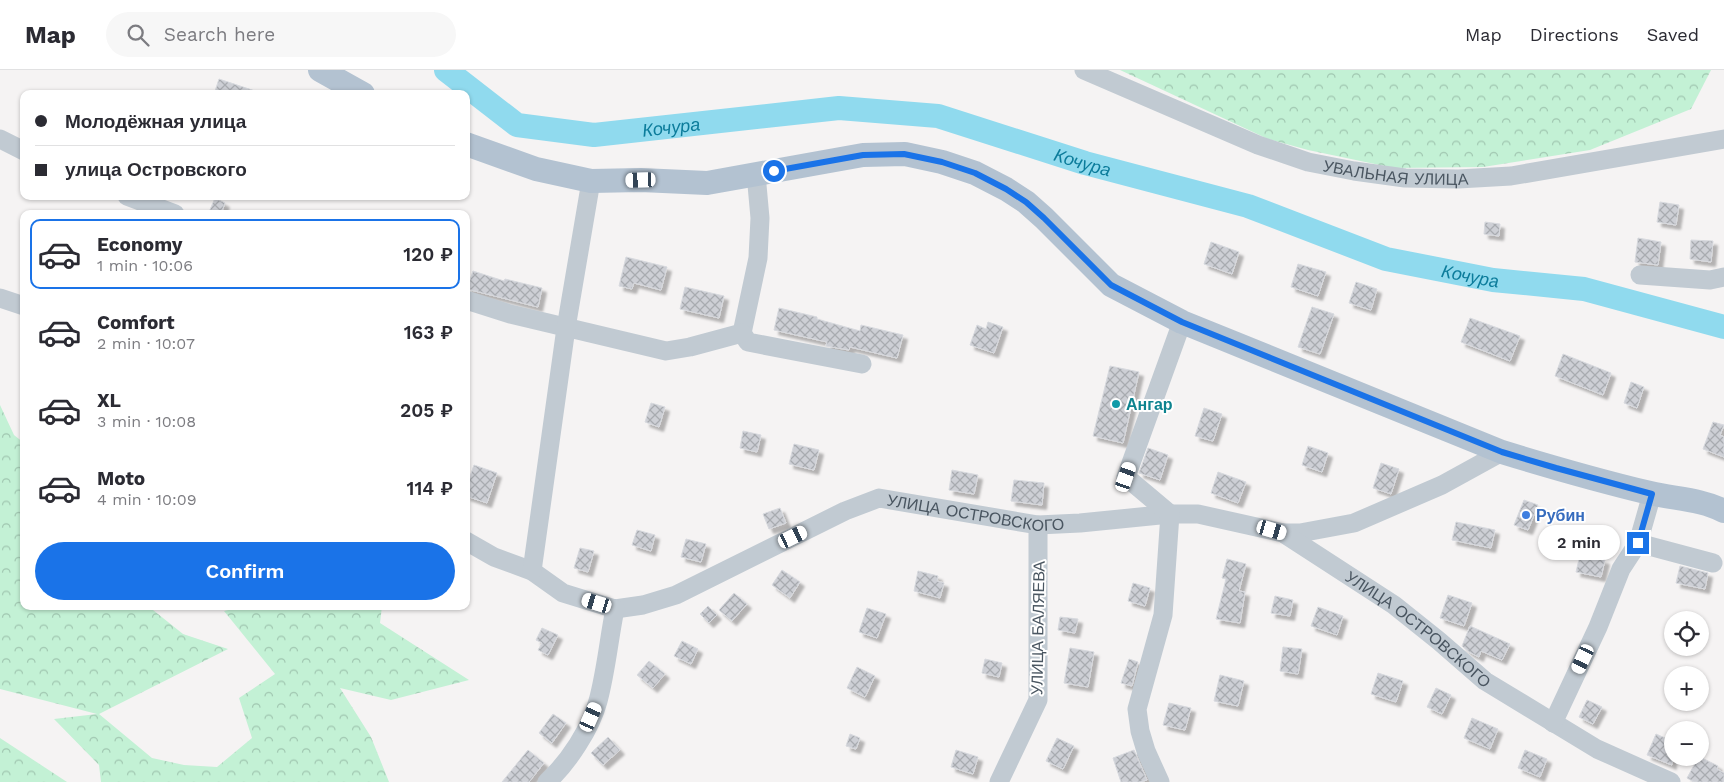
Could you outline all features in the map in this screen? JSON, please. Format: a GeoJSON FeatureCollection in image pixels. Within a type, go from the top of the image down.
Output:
{"type":"FeatureCollection","features":[{"type":"Feature","properties":{"kind":"main road"},"geometry":{"type":"LineString","coordinates":[[320,70],[356,90]]}},
{"type":"Feature","properties":{"kind":"main road"},"geometry":{"type":"LineString","coordinates":[[470,145],[536,169],[591,181],[641,180],[707,183],[863,155],[904,154],[942,162],[975,173],[1026,202],[1111,285],[1182,322],[1502,452],[1652,494],[1712,505],[1724,511]]}},
{"type":"Feature","properties":{"kind":"street","name":"УВАЛЬНАЯ УЛИЦА"},"geometry":{"type":"LineString","coordinates":[[1084,70],[1258,145],[1308,162],[1354,172],[1405,178],[1458,179],[1511,176],[1724,139]]}},
{"type":"Feature","properties":{"kind":"street"},"geometry":{"type":"LineString","coordinates":[[0,139],[20,149]]}},
{"type":"Feature","properties":{"kind":"street"},"geometry":{"type":"LineString","coordinates":[[756,174],[760,218],[758,258],[742,333],[748,342],[862,364]]}},
{"type":"Feature","properties":{"kind":"street"},"geometry":{"type":"LineString","coordinates":[[532,571],[566,328],[591,181]]}},
{"type":"Feature","properties":{"kind":"street"},"geometry":{"type":"LineString","coordinates":[[138,200],[164,210]]}},
{"type":"Feature","properties":{"kind":"street"},"geometry":{"type":"LineString","coordinates":[[1640,275],[1710,280],[1724,277]]}},
{"type":"Feature","properties":{"kind":"street"},"geometry":{"type":"LineString","coordinates":[[0,298],[20,305]]}},
{"type":"Feature","properties":{"kind":"street"},"geometry":{"type":"LineString","coordinates":[[470,301],[510,314],[666,351],[690,347],[742,333]]}},
{"type":"Feature","properties":{"kind":"street"},"geometry":{"type":"LineString","coordinates":[[1160,782],[1146,751],[1140,731],[1137,709],[1163,615],[1170,514],[1126,477],[1182,322]]}},
{"type":"Feature","properties":{"kind":"street","name":"УЛИЦА ОСТРОВСКОГО"},"geometry":{"type":"LineString","coordinates":[[470,542],[494,557],[532,571],[563,593],[615,608],[643,605],[676,595],[845,511],[879,498],[1038,525],[1170,514],[1198,514],[1283,533],[1300,533],[1354,523],[1442,485],[1502,452]]}},
{"type":"Feature","properties":{"kind":"street"},"geometry":{"type":"LineString","coordinates":[[1553,723],[1598,627],[1621,569],[1638,543],[1652,494]]}},
{"type":"Feature","properties":{"kind":"street","name":"УЛИЦА БАЛЯЕВА"},"geometry":{"type":"LineString","coordinates":[[999,782],[1038,700],[1038,525]]}},
{"type":"Feature","properties":{"kind":"street","name":"УЛИЦА ОСТРОВСКОГО"},"geometry":{"type":"LineString","coordinates":[[1283,533],[1394,605],[1439,640],[1485,681],[1597,749],[1671,782]]}},
{"type":"Feature","properties":{"kind":"street"},"geometry":{"type":"LineString","coordinates":[[1638,543],[1713,563]]}},
{"type":"Feature","properties":{"kind":"street"},"geometry":{"type":"LineString","coordinates":[[547,782],[570,757],[585,732],[598,702],[615,608]]}},
{"type":"Feature","properties":{"kind":"green space"},"geometry":{"type":"Polygon","coordinates":[[[1120,70],[1711,70],[1691,109],[1590,150],[1483,167],[1394,168],[1308,150],[1268,139],[1120,70]]]}},
{"type":"Feature","properties":{"kind":"green space"},"geometry":{"type":"Polygon","coordinates":[[[0,405],[14,435],[20,440],[20,610],[153,610],[183,634],[228,649],[99,714],[152,758],[184,765],[217,767],[252,738],[239,698],[275,674],[224,611],[382,610],[380,623],[469,680],[391,700],[340,688],[371,737],[389,782],[101,782],[99,765],[54,719],[97,714],[0,689],[0,405]]]}},
{"type":"Feature","properties":{"kind":"green space"},"geometry":{"type":"Polygon","coordinates":[[[0,738],[67,782],[0,782],[0,738]]]}},
{"type":"Feature","properties":{"kind":"building"},"geometry":{"type":"Polygon","coordinates":[[[219,79],[252,90],[215,90],[219,79]]]}},
{"type":"Feature","properties":{"kind":"building"},"geometry":{"type":"Polygon","coordinates":[[[214,200],[225,203],[222,210],[210,210],[214,200]]]}},
{"type":"Feature","properties":{"kind":"building"},"geometry":{"type":"Polygon","coordinates":[[[1660,202],[1679,205],[1676,225],[1657,222],[1660,202]]]}},
{"type":"Feature","properties":{"kind":"building"},"geometry":{"type":"Polygon","coordinates":[[[1485,222],[1500,224],[1499,236],[1484,234],[1485,222]]]}},
{"type":"Feature","properties":{"kind":"building"},"geometry":{"type":"Polygon","coordinates":[[[1638,238],[1661,242],[1658,265],[1635,262],[1638,238]]]}},
{"type":"Feature","properties":{"kind":"building"},"geometry":{"type":"Polygon","coordinates":[[[1691,240],[1713,241],[1711,262],[1690,259],[1691,240]]]}},
{"type":"Feature","properties":{"kind":"building"},"geometry":{"type":"Polygon","coordinates":[[[1211,242],[1239,252],[1232,274],[1204,264],[1211,242]]]}},
{"type":"Feature","properties":{"kind":"building"},"geometry":{"type":"Polygon","coordinates":[[[626,257],[667,267],[661,290],[634,283],[632,289],[619,286],[626,257]]]}},
{"type":"Feature","properties":{"kind":"building"},"geometry":{"type":"Polygon","coordinates":[[[1298,264],[1326,272],[1318,296],[1291,287],[1298,264]]]}},
{"type":"Feature","properties":{"kind":"building"},"geometry":{"type":"Polygon","coordinates":[[[473,271],[504,281],[505,279],[542,288],[538,307],[470,290],[470,280],[473,271]]]}},
{"type":"Feature","properties":{"kind":"building"},"geometry":{"type":"Polygon","coordinates":[[[1356,282],[1377,289],[1371,310],[1349,303],[1356,282]]]}},
{"type":"Feature","properties":{"kind":"building"},"geometry":{"type":"Polygon","coordinates":[[[685,287],[724,296],[719,318],[680,309],[685,287]]]}},
{"type":"Feature","properties":{"kind":"building"},"geometry":{"type":"Polygon","coordinates":[[[1312,307],[1334,314],[1320,354],[1298,347],[1312,307]]]}},
{"type":"Feature","properties":{"kind":"building"},"geometry":{"type":"Polygon","coordinates":[[[779,308],[817,317],[817,319],[860,331],[861,325],[903,335],[897,358],[850,347],[849,350],[826,346],[827,342],[774,330],[779,308]]]}},
{"type":"Feature","properties":{"kind":"building"},"geometry":{"type":"Polygon","coordinates":[[[1470,318],[1520,336],[1510,361],[1461,342],[1470,318]]]}},
{"type":"Feature","properties":{"kind":"building"},"geometry":{"type":"Polygon","coordinates":[[[988,322],[1003,327],[994,353],[970,345],[977,325],[986,329],[988,322]]]}},
{"type":"Feature","properties":{"kind":"building"},"geometry":{"type":"Polygon","coordinates":[[[1563,354],[1611,373],[1603,395],[1555,376],[1563,354]]]}},
{"type":"Feature","properties":{"kind":"building","name":"Ангар"},"geometry":{"type":"Polygon","coordinates":[[[1110,366],[1139,372],[1123,443],[1093,436],[1110,366]]]}},
{"type":"Feature","properties":{"kind":"building"},"geometry":{"type":"Polygon","coordinates":[[[1631,382],[1644,387],[1637,408],[1624,403],[1631,382]]]}},
{"type":"Feature","properties":{"kind":"building"},"geometry":{"type":"Polygon","coordinates":[[[651,403],[665,407],[659,427],[645,422],[651,403]]]}},
{"type":"Feature","properties":{"kind":"building"},"geometry":{"type":"Polygon","coordinates":[[[1204,408],[1222,414],[1213,441],[1195,436],[1204,408]]]}},
{"type":"Feature","properties":{"kind":"building"},"geometry":{"type":"Polygon","coordinates":[[[1713,422],[1724,425],[1720,435],[1724,437],[1724,457],[1703,449],[1713,422]]]}},
{"type":"Feature","properties":{"kind":"building"},"geometry":{"type":"Polygon","coordinates":[[[743,431],[761,435],[757,452],[740,448],[743,431]]]}},
{"type":"Feature","properties":{"kind":"building"},"geometry":{"type":"Polygon","coordinates":[[[794,444],[819,450],[814,470],[789,464],[794,444]]]}},
{"type":"Feature","properties":{"kind":"building"},"geometry":{"type":"Polygon","coordinates":[[[1308,446],[1328,453],[1322,472],[1302,465],[1308,446]]]}},
{"type":"Feature","properties":{"kind":"building"},"geometry":{"type":"Polygon","coordinates":[[[1148,448],[1168,455],[1160,480],[1139,473],[1148,448]]]}},
{"type":"Feature","properties":{"kind":"building"},"geometry":{"type":"Polygon","coordinates":[[[1381,463],[1399,469],[1391,494],[1373,488],[1381,463]]]}},
{"type":"Feature","properties":{"kind":"building"},"geometry":{"type":"Polygon","coordinates":[[[474,465],[497,473],[487,503],[470,497],[470,476],[474,465]]]}},
{"type":"Feature","properties":{"kind":"building"},"geometry":{"type":"Polygon","coordinates":[[[952,470],[978,475],[974,494],[949,490],[952,470]]]}},
{"type":"Feature","properties":{"kind":"building"},"geometry":{"type":"Polygon","coordinates":[[[1218,472],[1246,482],[1238,503],[1211,493],[1218,472]]]}},
{"type":"Feature","properties":{"kind":"building"},"geometry":{"type":"Polygon","coordinates":[[[1014,480],[1044,483],[1042,505],[1011,501],[1014,480]]]}},
{"type":"Feature","properties":{"kind":"building","name":"Рубин"},"geometry":{"type":"Polygon","coordinates":[[[1524,500],[1538,505],[1528,530],[1514,525],[1524,500]]]}},
{"type":"Feature","properties":{"kind":"building"},"geometry":{"type":"Polygon","coordinates":[[[780,508],[786,523],[769,529],[763,514],[780,508]]]}},
{"type":"Feature","properties":{"kind":"building"},"geometry":{"type":"Polygon","coordinates":[[[1456,522],[1495,530],[1491,548],[1452,540],[1456,522]]]}},
{"type":"Feature","properties":{"kind":"building"},"geometry":{"type":"Polygon","coordinates":[[[637,530],[655,535],[651,551],[632,545],[637,530]]]}},
{"type":"Feature","properties":{"kind":"building"},"geometry":{"type":"Polygon","coordinates":[[[686,539],[706,544],[701,562],[681,557],[686,539]]]}},
{"type":"Feature","properties":{"kind":"building"},"geometry":{"type":"Polygon","coordinates":[[[580,548],[594,551],[588,572],[574,568],[580,548]]]}},
{"type":"Feature","properties":{"kind":"building"},"geometry":{"type":"Polygon","coordinates":[[[1580,555],[1605,560],[1601,577],[1576,572],[1580,555]]]}},
{"type":"Feature","properties":{"kind":"building"},"geometry":{"type":"Polygon","coordinates":[[[1227,559],[1246,564],[1239,591],[1245,592],[1240,623],[1216,619],[1226,579],[1222,578],[1227,559]]]}},
{"type":"Feature","properties":{"kind":"building"},"geometry":{"type":"Polygon","coordinates":[[[1680,566],[1708,573],[1705,589],[1676,583],[1680,566]]]}},
{"type":"Feature","properties":{"kind":"building"},"geometry":{"type":"Polygon","coordinates":[[[782,570],[800,582],[790,598],[772,585],[782,570]]]}},
{"type":"Feature","properties":{"kind":"building"},"geometry":{"type":"Polygon","coordinates":[[[918,571],[938,576],[937,581],[944,583],[940,598],[914,591],[918,571]]]}},
{"type":"Feature","properties":{"kind":"building"},"geometry":{"type":"Polygon","coordinates":[[[1133,583],[1150,588],[1145,606],[1128,601],[1133,583]]]}},
{"type":"Feature","properties":{"kind":"building"},"geometry":{"type":"Polygon","coordinates":[[[734,593],[747,604],[732,621],[719,610],[734,593]]]}},
{"type":"Feature","properties":{"kind":"building"},"geometry":{"type":"Polygon","coordinates":[[[1448,595],[1472,603],[1464,626],[1440,618],[1448,595]]]}},
{"type":"Feature","properties":{"kind":"building"},"geometry":{"type":"Polygon","coordinates":[[[1275,596],[1293,600],[1290,616],[1271,613],[1275,596]]]}},
{"type":"Feature","properties":{"kind":"building"},"geometry":{"type":"Polygon","coordinates":[[[708,606],[717,615],[709,623],[700,614],[708,606]]]}},
{"type":"Feature","properties":{"kind":"building"},"geometry":{"type":"Polygon","coordinates":[[[1318,607],[1343,616],[1337,635],[1311,626],[1318,607]]]}},
{"type":"Feature","properties":{"kind":"building"},"geometry":{"type":"Polygon","coordinates":[[[867,608],[886,614],[877,638],[859,632],[867,608]]]}},
{"type":"Feature","properties":{"kind":"building"},"geometry":{"type":"Polygon","coordinates":[[[1060,617],[1078,619],[1075,633],[1058,630],[1060,617]]]}},
{"type":"Feature","properties":{"kind":"building"},"geometry":{"type":"Polygon","coordinates":[[[1470,626],[1510,644],[1502,660],[1481,651],[1479,657],[1462,646],[1470,626]]]}},
{"type":"Feature","properties":{"kind":"building"},"geometry":{"type":"Polygon","coordinates":[[[542,628],[558,635],[548,655],[538,650],[542,643],[536,640],[542,628]]]}},
{"type":"Feature","properties":{"kind":"building"},"geometry":{"type":"Polygon","coordinates":[[[682,641],[698,649],[691,664],[674,656],[682,641]]]}},
{"type":"Feature","properties":{"kind":"building"},"geometry":{"type":"Polygon","coordinates":[[[1283,647],[1302,649],[1298,674],[1280,671],[1283,647]]]}},
{"type":"Feature","properties":{"kind":"building"},"geometry":{"type":"Polygon","coordinates":[[[1070,648],[1094,652],[1088,687],[1064,683],[1070,648]]]}},
{"type":"Feature","properties":{"kind":"building"},"geometry":{"type":"Polygon","coordinates":[[[985,659],[1002,663],[999,677],[982,673],[985,659]]]}},
{"type":"Feature","properties":{"kind":"building"},"geometry":{"type":"Polygon","coordinates":[[[1129,659],[1138,662],[1132,686],[1121,683],[1129,659]]]}},
{"type":"Feature","properties":{"kind":"building"},"geometry":{"type":"Polygon","coordinates":[[[649,661],[665,674],[653,688],[637,675],[649,661]]]}},
{"type":"Feature","properties":{"kind":"building"},"geometry":{"type":"Polygon","coordinates":[[[857,667],[875,676],[865,697],[847,688],[857,667]]]}},
{"type":"Feature","properties":{"kind":"building"},"geometry":{"type":"Polygon","coordinates":[[[1378,673],[1403,681],[1396,702],[1371,694],[1378,673]]]}},
{"type":"Feature","properties":{"kind":"building"},"geometry":{"type":"Polygon","coordinates":[[[1220,675],[1244,681],[1238,706],[1214,701],[1220,675]]]}},
{"type":"Feature","properties":{"kind":"building"},"geometry":{"type":"Polygon","coordinates":[[[1436,688],[1451,695],[1442,714],[1427,707],[1436,688]]]}},
{"type":"Feature","properties":{"kind":"building"},"geometry":{"type":"Polygon","coordinates":[[[1587,700],[1602,707],[1593,724],[1579,717],[1587,700]]]}},
{"type":"Feature","properties":{"kind":"building"},"geometry":{"type":"Polygon","coordinates":[[[1169,703],[1191,708],[1185,730],[1163,725],[1169,703]]]}},
{"type":"Feature","properties":{"kind":"building"},"geometry":{"type":"Polygon","coordinates":[[[553,714],[566,723],[552,743],[539,733],[553,714]]]}},
{"type":"Feature","properties":{"kind":"building"},"geometry":{"type":"Polygon","coordinates":[[[1472,718],[1498,729],[1490,749],[1464,738],[1472,718]]]}},
{"type":"Feature","properties":{"kind":"building"},"geometry":{"type":"Polygon","coordinates":[[[850,734],[860,738],[856,749],[846,746],[850,734]]]}},
{"type":"Feature","properties":{"kind":"building"},"geometry":{"type":"Polygon","coordinates":[[[1656,734],[1664,738],[1664,762],[1647,755],[1656,734]]]}},
{"type":"Feature","properties":{"kind":"building"},"geometry":{"type":"Polygon","coordinates":[[[608,737],[620,750],[603,765],[591,753],[608,737]]]}},
{"type":"Feature","properties":{"kind":"building"},"geometry":{"type":"Polygon","coordinates":[[[1057,738],[1074,746],[1063,769],[1046,761],[1057,738]]]}},
{"type":"Feature","properties":{"kind":"building"},"geometry":{"type":"Polygon","coordinates":[[[528,750],[544,763],[529,782],[502,782],[528,750]]]}},
{"type":"Feature","properties":{"kind":"building"},"geometry":{"type":"Polygon","coordinates":[[[956,750],[978,757],[973,774],[951,767],[956,750]]]}},
{"type":"Feature","properties":{"kind":"building"},"geometry":{"type":"Polygon","coordinates":[[[1134,750],[1147,780],[1121,782],[1113,758],[1134,750]]]}},
{"type":"Feature","properties":{"kind":"building"},"geometry":{"type":"Polygon","coordinates":[[[1525,750],[1547,759],[1540,777],[1518,768],[1525,750]]]}},
{"type":"Feature","properties":{"kind":"building"},"geometry":{"type":"Polygon","coordinates":[[[1709,762],[1718,766],[1717,769],[1724,773],[1724,782],[1694,782],[1687,778],[1694,766],[1709,766],[1709,762]]]}},
{"type":"Feature","properties":{"kind":"waterway","name":"Кочура"},"geometry":{"type":"LineString","coordinates":[[446,70],[517,125],[594,135],[839,108],[938,116],[1085,163],[1248,206],[1386,259],[1493,280],[1584,289],[1724,327]]}},
{"type":"Feature","properties":{"kind":"place","name":"Ангар"},"geometry":{"type":"Point","coordinates":[1116,404]}},
{"type":"Feature","properties":{"kind":"place","name":"Рубин"},"geometry":{"type":"Point","coordinates":[1526,515]}},
{"type":"Feature","properties":{"kind":"route"},"geometry":{"type":"LineString","coordinates":[[774,171],[863,155],[904,154],[942,162],[975,173],[1026,202],[1111,285],[1182,322],[1502,452],[1652,494],[1638,543]]}}]}
